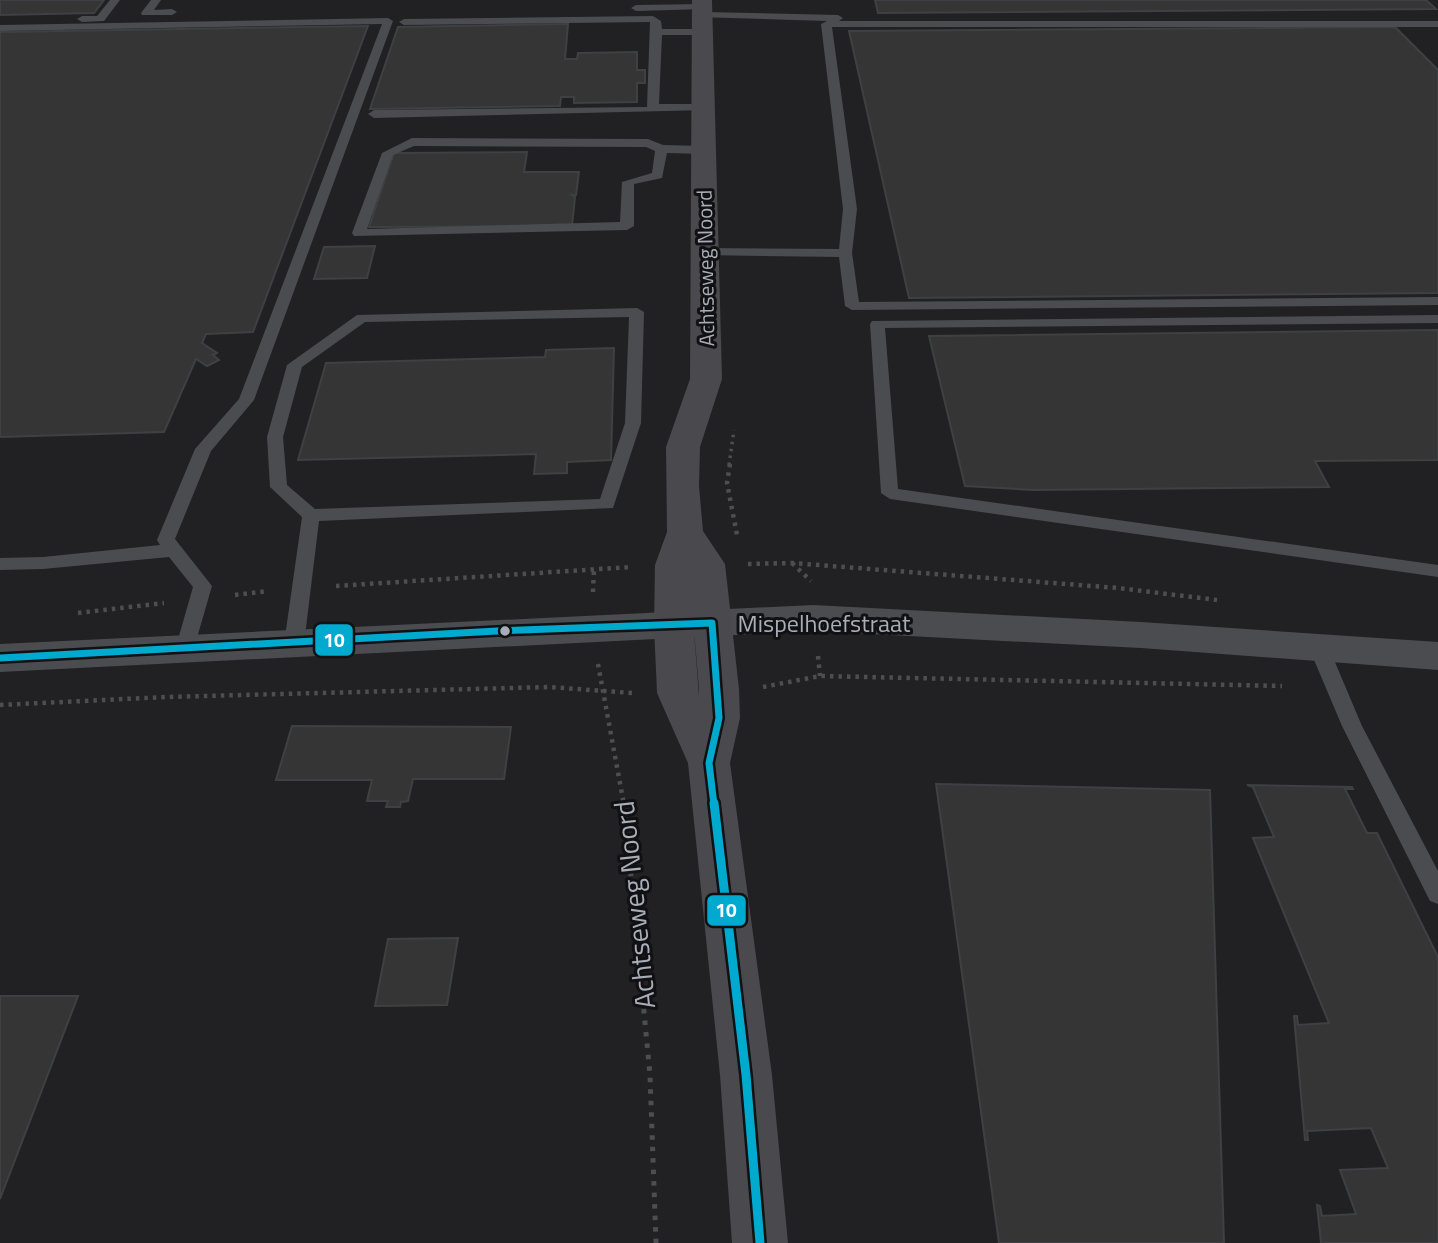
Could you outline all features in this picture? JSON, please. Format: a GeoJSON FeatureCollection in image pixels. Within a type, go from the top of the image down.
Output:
{"type":"FeatureCollection","features":[{"type":"Feature","properties":{"kind":"street","name":"Achtseweg Noord"},"geometry":{"type":"LineString","coordinates":[[702,14],[706,379],[684,447],[682,486],[685,532],[673,565],[692,624],[677,693],[709,764],[746,1075],[760,1243]]}},
{"type":"Feature","properties":{"kind":"street","name":"Mispelhoefstraat"},"geometry":{"type":"LineString","coordinates":[[0,658],[497,631],[813,618],[1141,635],[1438,656]]}},
{"type":"Feature","properties":{"kind":"lane"},"geometry":{"type":"LineString","coordinates":[[0,20],[100,19],[115,0]]}},
{"type":"Feature","properties":{"kind":"lane"},"geometry":{"type":"LineString","coordinates":[[156,0],[146,13],[188,12]]}},
{"type":"Feature","properties":{"kind":"lane"},"geometry":{"type":"LineString","coordinates":[[804,0],[807,14]]}},
{"type":"Feature","properties":{"kind":"lane"},"geometry":{"type":"LineString","coordinates":[[244,12],[397,10]]}},
{"type":"Feature","properties":{"kind":"lane"},"geometry":{"type":"LineString","coordinates":[[411,10],[749,15],[770,18],[1438,14]]}},
{"type":"Feature","properties":{"kind":"lane"},"geometry":{"type":"LineString","coordinates":[[749,15],[767,12],[843,18]]}},
{"type":"Feature","properties":{"kind":"lane"},"geometry":{"type":"LineString","coordinates":[[656,32],[702,14]]}},
{"type":"Feature","properties":{"kind":"lane"},"geometry":{"type":"LineString","coordinates":[[404,22],[653,19],[657,23],[653,107]]}},
{"type":"Feature","properties":{"kind":"lane"},"geometry":{"type":"LineString","coordinates":[[0,28],[388,21],[246,400],[203,449],[166,540],[203,586],[185,650]]}},
{"type":"Feature","properties":{"kind":"lane"},"geometry":{"type":"LineString","coordinates":[[1438,24],[826,24],[850,209],[845,253],[852,306],[1438,301]]}},
{"type":"Feature","properties":{"kind":"lane"},"geometry":{"type":"LineString","coordinates":[[374,114],[704,108]]}},
{"type":"Feature","properties":{"kind":"lane"},"geometry":{"type":"LineString","coordinates":[[661,149],[658,175],[628,182],[627,226],[359,233],[387,153],[412,142],[648,143],[661,149],[704,150]]}},
{"type":"Feature","properties":{"kind":"lane"},"geometry":{"type":"LineString","coordinates":[[705,252],[845,253]]}},
{"type":"Feature","properties":{"kind":"lane"},"geometry":{"type":"LineString","coordinates":[[637,312],[633,423],[607,504],[311,515],[279,487],[275,437],[295,365],[362,318],[637,312]]}},
{"type":"Feature","properties":{"kind":"lane"},"geometry":{"type":"LineString","coordinates":[[1438,319],[877,324],[890,493],[1438,571]]}},
{"type":"Feature","properties":{"kind":"lane"},"geometry":{"type":"LineString","coordinates":[[294,644],[311,515]]}},
{"type":"Feature","properties":{"kind":"lane"},"geometry":{"type":"LineString","coordinates":[[0,564],[43,563],[174,550]]}},
{"type":"Feature","properties":{"kind":"lane"},"geometry":{"type":"LineString","coordinates":[[1319,648],[1352,726],[1438,894]]}},
{"type":"Feature","properties":{"kind":"path","name":"Achtseweg Noord"},"geometry":{"type":"LineString","coordinates":[[594,569],[592,629],[623,796],[650,1075],[656,1243]]}},
{"type":"Feature","properties":{"kind":"shaded area"},"geometry":{"type":"Polygon","coordinates":[[[0,0],[1438,0],[1438,1243],[0,1243],[0,0]]]}},
{"type":"Feature","properties":{"kind":"building"},"geometry":{"type":"Polygon","coordinates":[[[0,0],[104,0],[94,13],[0,15],[0,0]]]}},
{"type":"Feature","properties":{"kind":"building"},"geometry":{"type":"Polygon","coordinates":[[[875,0],[1426,0],[1436,9],[878,13],[875,0]]]}},
{"type":"Feature","properties":{"kind":"building"},"geometry":{"type":"Polygon","coordinates":[[[568,24],[565,59],[577,59],[578,53],[637,52],[637,70],[645,70],[645,83],[637,83],[637,102],[574,103],[574,97],[561,97],[560,106],[370,109],[398,27],[568,24]]]}},
{"type":"Feature","properties":{"kind":"building"},"geometry":{"type":"Polygon","coordinates":[[[368,26],[253,332],[206,334],[202,343],[217,353],[213,355],[219,360],[207,366],[196,359],[164,432],[0,437],[0,32],[368,26]]]}},
{"type":"Feature","properties":{"kind":"building"},"geometry":{"type":"Polygon","coordinates":[[[1395,27],[1438,70],[1438,293],[909,298],[849,31],[1395,27]]]}},
{"type":"Feature","properties":{"kind":"building"},"geometry":{"type":"Polygon","coordinates":[[[527,152],[524,172],[579,172],[576,195],[572,195],[575,197],[572,226],[369,227],[394,153],[527,152]]]}},
{"type":"Feature","properties":{"kind":"building"},"geometry":{"type":"Polygon","coordinates":[[[375,246],[367,278],[314,279],[324,247],[375,246]]]}},
{"type":"Feature","properties":{"kind":"building"},"geometry":{"type":"Polygon","coordinates":[[[1438,330],[1438,460],[1315,461],[1329,487],[1033,490],[965,486],[929,336],[1438,330]]]}},
{"type":"Feature","properties":{"kind":"building"},"geometry":{"type":"Polygon","coordinates":[[[614,348],[611,460],[567,462],[567,473],[534,474],[536,454],[298,460],[326,363],[545,357],[546,350],[614,348]]]}},
{"type":"Feature","properties":{"kind":"building"},"geometry":{"type":"Polygon","coordinates":[[[292,726],[511,727],[504,779],[413,779],[408,801],[401,802],[400,807],[386,807],[388,801],[367,801],[372,780],[276,780],[292,726]]]}},
{"type":"Feature","properties":{"kind":"building"},"geometry":{"type":"Polygon","coordinates":[[[936,784],[1210,790],[1224,1243],[999,1243],[936,784]]]}},
{"type":"Feature","properties":{"kind":"building"},"geometry":{"type":"Polygon","coordinates":[[[1247,785],[1352,787],[1353,789],[1345,789],[1367,833],[1377,833],[1438,957],[1438,1243],[1321,1243],[1317,1205],[1320,1206],[1322,1216],[1356,1214],[1340,1170],[1388,1168],[1371,1128],[1307,1131],[1308,1140],[1305,1140],[1294,1016],[1297,1016],[1298,1025],[1329,1023],[1253,838],[1274,837],[1253,787],[1247,785]]]}},
{"type":"Feature","properties":{"kind":"building"},"geometry":{"type":"Polygon","coordinates":[[[458,938],[447,1005],[375,1006],[388,939],[458,938]]]}},
{"type":"Feature","properties":{"kind":"building"},"geometry":{"type":"Polygon","coordinates":[[[0,996],[78,996],[0,1199],[0,996]]]}},
{"type":"Feature","properties":{"kind":"transit line","name":"10"},"geometry":{"type":"LineString","coordinates":[[0,658],[497,631],[712,623],[719,718],[709,763],[746,1075],[760,1243]]}}]}
